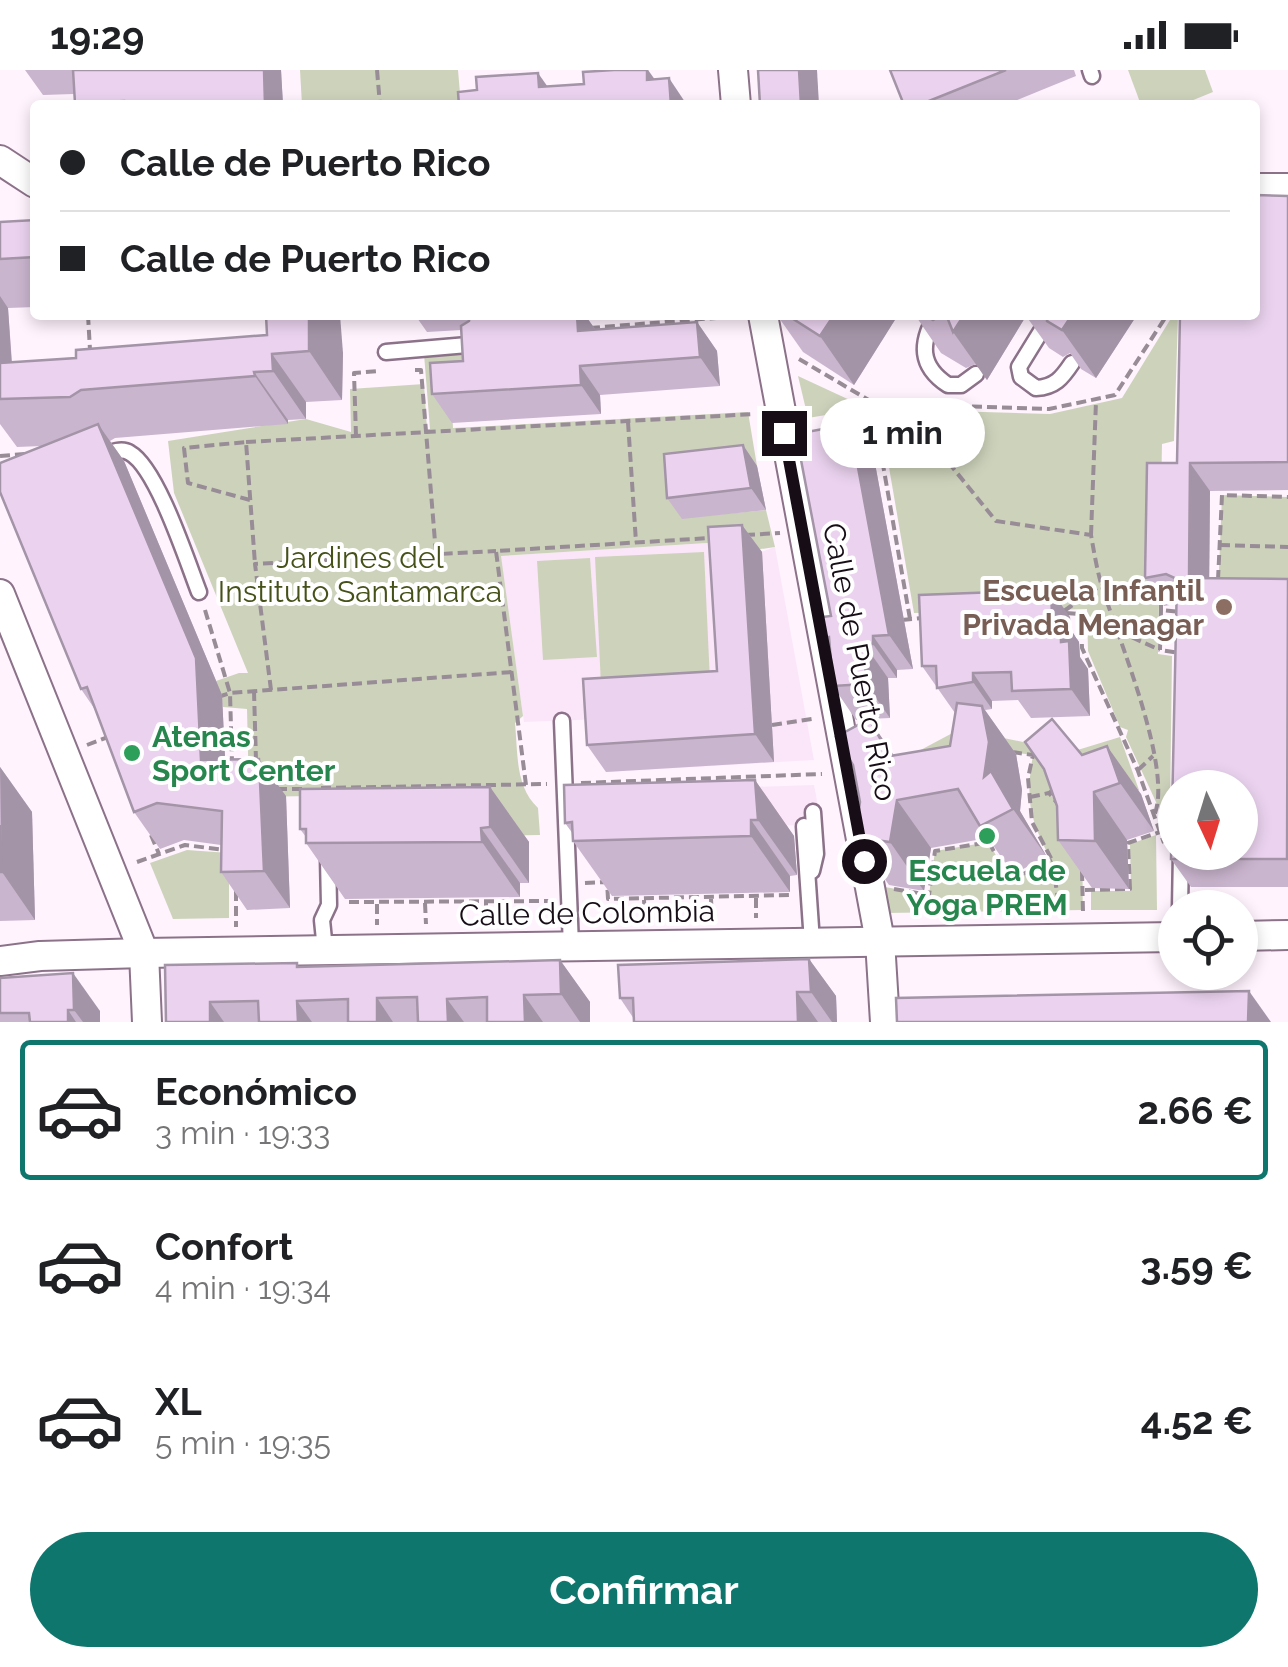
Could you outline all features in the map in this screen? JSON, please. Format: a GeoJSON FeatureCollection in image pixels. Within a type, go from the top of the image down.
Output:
{"type":"FeatureCollection","features":[{"type":"Feature","properties":{"kind":"street"},"geometry":{"type":"LineString","coordinates":[[733,70],[736,100]]}},
{"type":"Feature","properties":{"kind":"street"},"geometry":{"type":"LineString","coordinates":[[0,160],[30,179]]}},
{"type":"Feature","properties":{"kind":"street"},"geometry":{"type":"LineString","coordinates":[[1260,188],[1288,188]]}},
{"type":"Feature","properties":{"kind":"street","name":"Calle de Puerto Rico"},"geometry":{"type":"LineString","coordinates":[[762,323],[780,413],[795,452],[802,532],[880,941],[885,1022]]}},
{"type":"Feature","properties":{"kind":"street"},"geometry":{"type":"LineString","coordinates":[[0,594],[12,656],[64,753],[144,953],[147,1022]]}},
{"type":"Feature","properties":{"kind":"street"},"geometry":{"type":"LineString","coordinates":[[1258,936],[1288,935]]}},
{"type":"Feature","properties":{"kind":"street","name":"Calle de Colombia"},"geometry":{"type":"LineString","coordinates":[[0,962],[40,956],[144,953],[1158,936]]}},
{"type":"Feature","properties":{"kind":"lane"},"geometry":{"type":"LineString","coordinates":[[934,320],[923,342],[929,368],[948,385],[962,385],[976,374]]}},
{"type":"Feature","properties":{"kind":"lane"},"geometry":{"type":"LineString","coordinates":[[1047,320],[1019,367],[1021,376],[1029,385],[1042,388],[1061,380],[1072,363]]}},
{"type":"Feature","properties":{"kind":"lane"},"geometry":{"type":"LineString","coordinates":[[386,352],[480,344]]}},
{"type":"Feature","properties":{"kind":"lane"},"geometry":{"type":"LineString","coordinates":[[83,463],[119,450],[129,451],[149,470],[200,592]]}},
{"type":"Feature","properties":{"kind":"lane"},"geometry":{"type":"LineString","coordinates":[[562,721],[571,946]]}},
{"type":"Feature","properties":{"kind":"lane"},"geometry":{"type":"LineString","coordinates":[[808,886],[816,854],[813,812]]}},
{"type":"Feature","properties":{"kind":"lane"},"geometry":{"type":"LineString","coordinates":[[804,826],[812,942]]}},
{"type":"Feature","properties":{"kind":"lane"},"geometry":{"type":"LineString","coordinates":[[322,920],[329,889],[323,837],[322,920],[325,950]]}},
{"type":"Feature","properties":{"kind":"lane"},"geometry":{"type":"LineString","coordinates":[[1180,870],[1180,890]]}},
{"type":"Feature","properties":{"kind":"path"},"geometry":{"type":"LineString","coordinates":[[378,70],[380,100]]}},
{"type":"Feature","properties":{"kind":"path"},"geometry":{"type":"LineString","coordinates":[[88,320],[90,356]]}},
{"type":"Feature","properties":{"kind":"path"},"geometry":{"type":"LineString","coordinates":[[580,329],[762,323],[872,402],[1049,409],[1115,395],[1164,320]]}},
{"type":"Feature","properties":{"kind":"path"},"geometry":{"type":"LineString","coordinates":[[356,436],[354,373],[388,370]]}},
{"type":"Feature","properties":{"kind":"path"},"geometry":{"type":"LineString","coordinates":[[404,370],[421,370],[424,379],[436,554]]}},
{"type":"Feature","properties":{"kind":"path"},"geometry":{"type":"LineString","coordinates":[[1096,400],[1091,534],[1101,585],[1150,728],[1160,803],[1154,816]]}},
{"type":"Feature","properties":{"kind":"path"},"geometry":{"type":"LineString","coordinates":[[872,402],[910,618]]}},
{"type":"Feature","properties":{"kind":"path"},"geometry":{"type":"LineString","coordinates":[[901,404],[996,521],[1091,534]]}},
{"type":"Feature","properties":{"kind":"path"},"geometry":{"type":"LineString","coordinates":[[250,500],[188,482],[184,448],[780,413]]}},
{"type":"Feature","properties":{"kind":"path"},"geometry":{"type":"LineString","coordinates":[[628,422],[636,542]]}},
{"type":"Feature","properties":{"kind":"path"},"geometry":{"type":"LineString","coordinates":[[880,448],[926,439]]}},
{"type":"Feature","properties":{"kind":"path"},"geometry":{"type":"LineString","coordinates":[[246,442],[271,690]]}},
{"type":"Feature","properties":{"kind":"path"},"geometry":{"type":"LineString","coordinates":[[0,456],[38,452]]}},
{"type":"Feature","properties":{"kind":"path"},"geometry":{"type":"LineString","coordinates":[[1218,595],[1222,495],[1288,497]]}},
{"type":"Feature","properties":{"kind":"path"},"geometry":{"type":"LineString","coordinates":[[728,536],[802,532]]}},
{"type":"Feature","properties":{"kind":"path"},"geometry":{"type":"LineString","coordinates":[[256,564],[710,538]]}},
{"type":"Feature","properties":{"kind":"path"},"geometry":{"type":"LineString","coordinates":[[1220,545],[1288,546]]}},
{"type":"Feature","properties":{"kind":"path"},"geometry":{"type":"LineString","coordinates":[[496,551],[526,784]]}},
{"type":"Feature","properties":{"kind":"path"},"geometry":{"type":"LineString","coordinates":[[1101,585],[1060,613],[1081,614],[1082,648],[1138,771],[1141,789],[1158,827]]}},
{"type":"Feature","properties":{"kind":"path"},"geometry":{"type":"LineString","coordinates":[[1160,650],[1162,590]]}},
{"type":"Feature","properties":{"kind":"path"},"geometry":{"type":"LineString","coordinates":[[200,592],[230,692],[232,771]]}},
{"type":"Feature","properties":{"kind":"path"},"geometry":{"type":"LineString","coordinates":[[1161,610],[1185,612]]}},
{"type":"Feature","properties":{"kind":"path"},"geometry":{"type":"LineString","coordinates":[[892,622],[929,618]]}},
{"type":"Feature","properties":{"kind":"path"},"geometry":{"type":"LineString","coordinates":[[1118,631],[1160,650],[1184,653]]}},
{"type":"Feature","properties":{"kind":"path"},"geometry":{"type":"LineString","coordinates":[[213,699],[230,692],[512,672]]}},
{"type":"Feature","properties":{"kind":"path"},"geometry":{"type":"LineString","coordinates":[[254,691],[256,770]]}},
{"type":"Feature","properties":{"kind":"path"},"geometry":{"type":"LineString","coordinates":[[772,725],[835,712]]}},
{"type":"Feature","properties":{"kind":"path"},"geometry":{"type":"LineString","coordinates":[[64,753],[111,736],[106,728]]}},
{"type":"Feature","properties":{"kind":"path"},"geometry":{"type":"LineString","coordinates":[[998,750],[1033,755],[1028,778],[1032,822],[1052,860],[1074,938]]}},
{"type":"Feature","properties":{"kind":"path"},"geometry":{"type":"LineString","coordinates":[[1138,771],[1152,756]]}},
{"type":"Feature","properties":{"kind":"path"},"geometry":{"type":"LineString","coordinates":[[276,789],[565,784],[846,773]]}},
{"type":"Feature","properties":{"kind":"path"},"geometry":{"type":"LineString","coordinates":[[1030,798],[1049,793],[1062,783]]}},
{"type":"Feature","properties":{"kind":"path"},"geometry":{"type":"LineString","coordinates":[[1049,793],[1061,807]]}},
{"type":"Feature","properties":{"kind":"path"},"geometry":{"type":"LineString","coordinates":[[145,820],[159,854]]}},
{"type":"Feature","properties":{"kind":"path"},"geometry":{"type":"LineString","coordinates":[[1083,890],[1130,890],[1128,844],[1158,833]]}},
{"type":"Feature","properties":{"kind":"path"},"geometry":{"type":"LineString","coordinates":[[868,885],[929,895],[935,851],[988,842],[1009,882],[1052,860]]}},
{"type":"Feature","properties":{"kind":"path"},"geometry":{"type":"LineString","coordinates":[[112,872],[185,845],[234,851]]}},
{"type":"Feature","properties":{"kind":"path"},"geometry":{"type":"LineString","coordinates":[[1074,938],[1083,890],[1082,863]]}},
{"type":"Feature","properties":{"kind":"path"},"geometry":{"type":"LineString","coordinates":[[1174,870],[1180,885]]}},
{"type":"Feature","properties":{"kind":"path"},"geometry":{"type":"LineString","coordinates":[[569,884],[607,882],[608,899],[792,896]]}},
{"type":"Feature","properties":{"kind":"path"},"geometry":{"type":"LineString","coordinates":[[235,884],[237,952]]}},
{"type":"Feature","properties":{"kind":"path"},"geometry":{"type":"LineString","coordinates":[[329,889],[341,888],[341,902],[569,901]]}},
{"type":"Feature","properties":{"kind":"shaded area"},"geometry":{"type":"Polygon","coordinates":[[[723,542],[761,552],[775,547],[814,760],[606,772],[603,719],[524,722],[500,556],[723,542]]]}},
{"type":"Feature","properties":{"kind":"shaded area"},"geometry":{"type":"Polygon","coordinates":[[[814,785],[819,811],[810,825],[593,829],[592,792],[814,785]]]}},
{"type":"Feature","properties":{"kind":"green space"},"geometry":{"type":"Polygon","coordinates":[[[300,70],[458,70],[461,100],[302,100],[300,70]]]}},
{"type":"Feature","properties":{"kind":"green space"},"geometry":{"type":"Polygon","coordinates":[[[1128,70],[1205,70],[1213,92],[1193,100],[1139,100],[1128,70]]]}},
{"type":"Feature","properties":{"kind":"green space"},"geometry":{"type":"Polygon","coordinates":[[[1170,320],[1178,320],[1174,441],[1162,444],[1158,654],[1172,656],[1171,770],[1158,770],[1158,806],[1126,737],[1128,730],[1120,727],[1088,651],[1087,609],[914,613],[879,409],[1050,414],[1122,398],[1170,320]]]}},
{"type":"Feature","properties":{"kind":"green space","name":"Jardines del Instituto Santamarca"},"geometry":{"type":"Polygon","coordinates":[[[481,349],[451,392],[453,428],[748,412],[757,466],[679,475],[682,518],[766,510],[775,547],[727,554],[723,542],[501,556],[523,716],[515,723],[519,769],[525,790],[538,808],[540,835],[329,838],[310,796],[249,797],[247,709],[223,707],[216,681],[248,673],[174,493],[168,441],[306,419],[351,432],[350,389],[424,384],[430,429],[424,354],[481,349]]]}},
{"type":"Feature","properties":{"kind":"green space"},"geometry":{"type":"Polygon","coordinates":[[[798,376],[867,408],[870,427],[838,413],[808,418],[798,376]]]}},
{"type":"Feature","properties":{"kind":"green space"},"geometry":{"type":"Polygon","coordinates":[[[1222,495],[1288,497],[1288,596],[1218,595],[1222,495]]]}},
{"type":"Feature","properties":{"kind":"green space"},"geometry":{"type":"Polygon","coordinates":[[[704,552],[710,681],[601,686],[595,557],[704,552]]]}},
{"type":"Feature","properties":{"kind":"green space"},"geometry":{"type":"Polygon","coordinates":[[[590,558],[597,657],[543,660],[537,561],[590,558]]]}},
{"type":"Feature","properties":{"kind":"green space"},"geometry":{"type":"Polygon","coordinates":[[[960,729],[1071,752],[1120,737],[1139,790],[1113,799],[1088,763],[1049,793],[1077,835],[1083,910],[887,913],[885,887],[929,895],[935,851],[989,842],[1009,881],[1051,860],[1031,809],[1033,755],[981,748],[900,761],[960,729]]]}},
{"type":"Feature","properties":{"kind":"green space"},"geometry":{"type":"Polygon","coordinates":[[[1156,835],[1157,910],[1091,910],[1091,891],[1131,891],[1130,844],[1156,835]]]}},
{"type":"Feature","properties":{"kind":"green space"},"geometry":{"type":"Polygon","coordinates":[[[187,850],[229,853],[229,918],[173,919],[150,863],[187,850]]]}},
{"type":"Feature","properties":{"kind":"building"},"geometry":{"type":"Polygon","coordinates":[[[73,70],[264,70],[265,100],[75,100],[73,70]]]}},
{"type":"Feature","properties":{"kind":"building"},"geometry":{"type":"Polygon","coordinates":[[[647,70],[647,80],[669,78],[671,100],[459,100],[458,92],[477,90],[476,77],[538,73],[539,87],[584,84],[583,72],[647,70]]]}},
{"type":"Feature","properties":{"kind":"building"},"geometry":{"type":"Polygon","coordinates":[[[758,70],[799,70],[801,100],[760,100],[758,70]]]}},
{"type":"Feature","properties":{"kind":"building"},"geometry":{"type":"Polygon","coordinates":[[[890,70],[1006,70],[931,100],[902,100],[890,70]]]}},
{"type":"Feature","properties":{"kind":"building"},"geometry":{"type":"Polygon","coordinates":[[[1260,195],[1288,196],[1288,462],[1190,463],[1189,578],[1288,579],[1287,859],[1258,859],[1258,770],[1173,770],[1177,579],[1166,574],[1145,578],[1147,463],[1177,463],[1180,320],[1260,320],[1260,195]]]}},
{"type":"Feature","properties":{"kind":"building"},"geometry":{"type":"Polygon","coordinates":[[[30,220],[30,257],[0,259],[0,222],[30,220]]]}},
{"type":"Feature","properties":{"kind":"building"},"geometry":{"type":"Polygon","coordinates":[[[266,320],[309,320],[309,351],[272,354],[273,371],[254,372],[255,376],[81,390],[70,397],[0,399],[0,363],[76,358],[76,350],[267,335],[266,320]]]}},
{"type":"Feature","properties":{"kind":"building"},"geometry":{"type":"Polygon","coordinates":[[[577,320],[578,331],[697,322],[700,357],[580,366],[581,385],[432,394],[430,363],[463,361],[461,326],[469,321],[577,320]]]}},
{"type":"Feature","properties":{"kind":"building"},"geometry":{"type":"Polygon","coordinates":[[[795,320],[831,320],[820,336],[795,320]]]}},
{"type":"Feature","properties":{"kind":"building"},"geometry":{"type":"Polygon","coordinates":[[[948,320],[961,320],[953,332],[948,320]]]}},
{"type":"Feature","properties":{"kind":"building"},"geometry":{"type":"Polygon","coordinates":[[[1047,320],[1069,320],[1062,330],[1047,320]]]}},
{"type":"Feature","properties":{"kind":"building"},"geometry":{"type":"Polygon","coordinates":[[[98,424],[196,658],[201,760],[259,759],[264,871],[221,872],[222,811],[157,803],[134,812],[87,687],[81,689],[0,492],[0,463],[98,424]]]}},
{"type":"Feature","properties":{"kind":"building"},"geometry":{"type":"Polygon","coordinates":[[[850,424],[889,635],[873,636],[873,644],[864,644],[866,684],[833,686],[829,637],[824,638],[822,617],[831,616],[796,434],[850,424]]]}},
{"type":"Feature","properties":{"kind":"building"},"geometry":{"type":"Polygon","coordinates":[[[743,445],[751,488],[667,498],[664,454],[743,445]]]}},
{"type":"Feature","properties":{"kind":"building"},"geometry":{"type":"Polygon","coordinates":[[[742,525],[755,734],[587,745],[583,679],[717,671],[708,527],[742,525]]]}},
{"type":"Feature","properties":{"kind":"building"},"geometry":{"type":"Polygon","coordinates":[[[1051,590],[1052,615],[1060,615],[1061,642],[1069,641],[1071,689],[1012,691],[1011,672],[973,673],[973,682],[937,688],[936,666],[922,666],[919,595],[1051,590]]]}},
{"type":"Feature","properties":{"kind":"building"},"geometry":{"type":"Polygon","coordinates":[[[957,703],[982,706],[989,742],[984,777],[991,771],[1013,809],[980,826],[958,789],[897,800],[890,842],[855,837],[860,802],[853,765],[836,737],[869,719],[890,756],[950,746],[957,703]]]}},
{"type":"Feature","properties":{"kind":"building"},"geometry":{"type":"Polygon","coordinates":[[[1052,719],[1082,755],[1107,746],[1120,783],[1094,792],[1095,841],[1058,840],[1057,806],[1044,769],[1025,742],[1052,719]]]}},
{"type":"Feature","properties":{"kind":"building"},"geometry":{"type":"Polygon","coordinates":[[[755,780],[758,820],[751,820],[751,836],[573,841],[572,822],[565,823],[564,785],[755,780]]]}},
{"type":"Feature","properties":{"kind":"building"},"geometry":{"type":"Polygon","coordinates":[[[490,787],[490,827],[481,828],[482,842],[306,843],[306,829],[300,829],[300,789],[490,787]]]}},
{"type":"Feature","properties":{"kind":"building"},"geometry":{"type":"Polygon","coordinates":[[[809,959],[811,992],[797,992],[798,1022],[634,1022],[633,998],[620,998],[618,965],[809,959]]]}},
{"type":"Feature","properties":{"kind":"building"},"geometry":{"type":"Polygon","coordinates":[[[560,960],[561,994],[524,995],[525,1022],[487,1022],[487,997],[447,999],[448,1022],[418,1022],[417,997],[377,998],[377,1022],[348,1022],[348,999],[297,1001],[298,1022],[259,1022],[258,1001],[210,1002],[210,1022],[166,1022],[165,965],[297,963],[297,967],[560,960]]]}},
{"type":"Feature","properties":{"kind":"building"},"geometry":{"type":"Polygon","coordinates":[[[73,973],[74,1010],[68,1010],[68,1022],[30,1022],[29,1013],[0,1013],[0,978],[73,973]]]}},
{"type":"Feature","properties":{"kind":"building"},"geometry":{"type":"Polygon","coordinates":[[[1249,991],[1248,1022],[897,1022],[896,998],[1249,991]]]}},
{"type":"Feature","properties":{"kind":"place","name":"Escuela Infantil Privada Menagar"},"geometry":{"type":"Point","coordinates":[1224,607]}},
{"type":"Feature","properties":{"kind":"place","name":"Atenas Sport Center"},"geometry":{"type":"Point","coordinates":[132,753]}},
{"type":"Feature","properties":{"kind":"place","name":"Escuela de Yoga PREM"},"geometry":{"type":"Point","coordinates":[987,836]}},
{"type":"Feature","properties":{"kind":"route"},"geometry":{"type":"LineString","coordinates":[[784,433],[864,861]]}}]}
